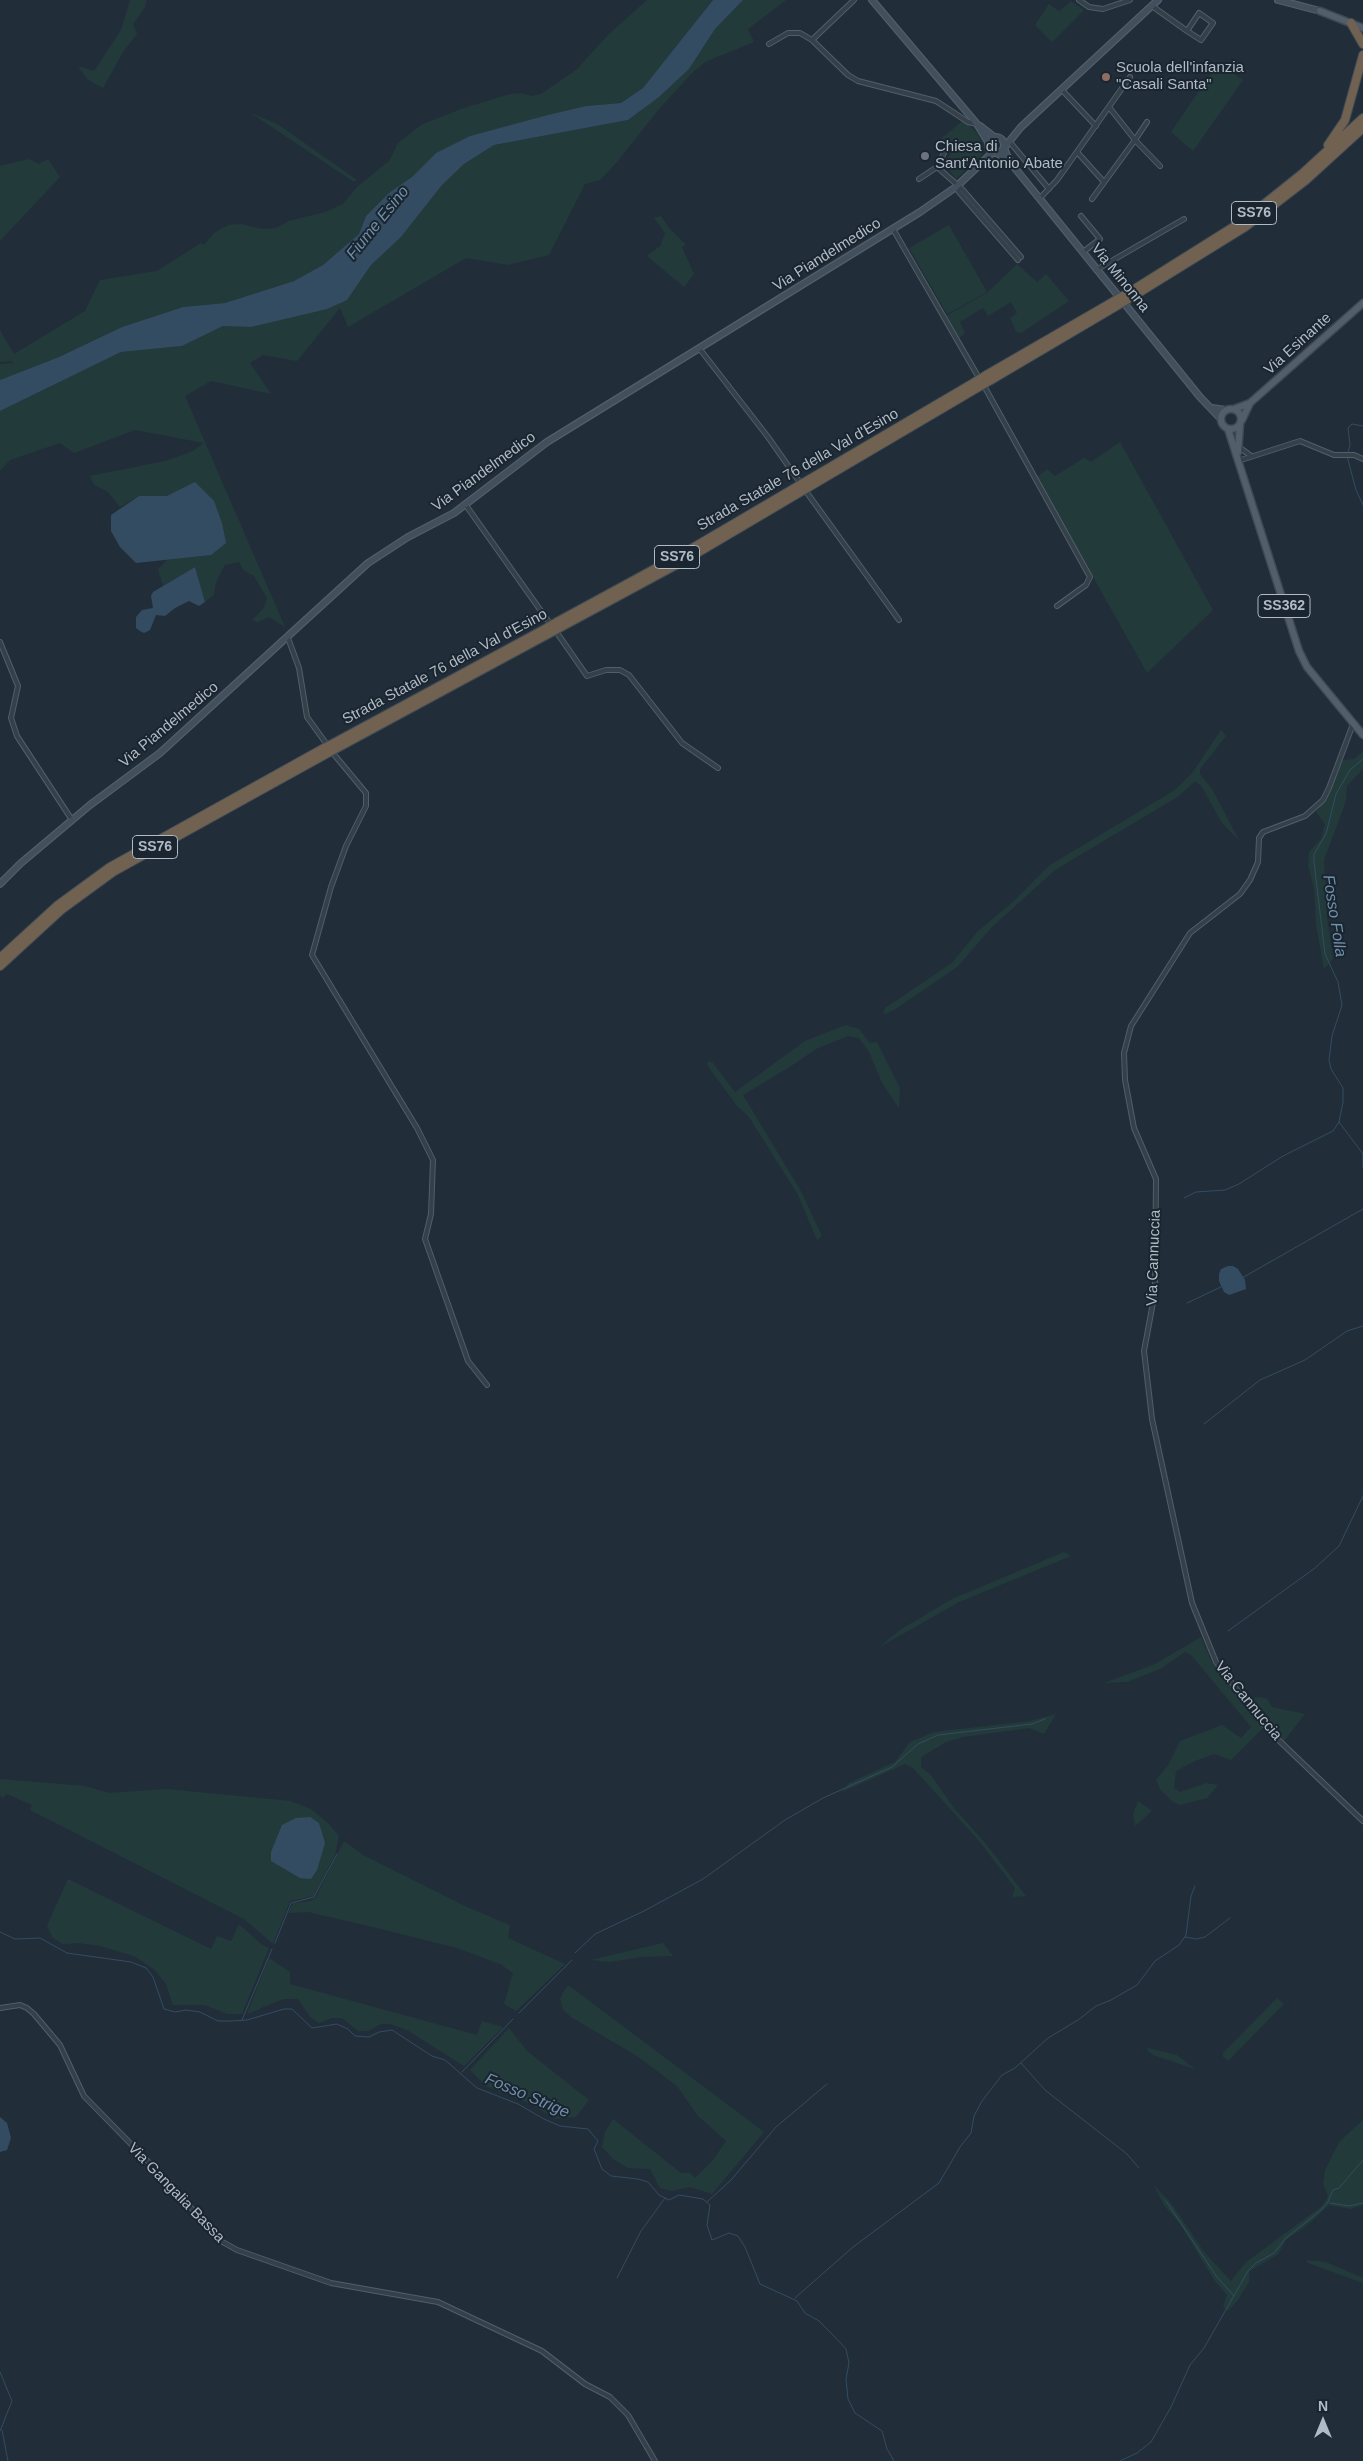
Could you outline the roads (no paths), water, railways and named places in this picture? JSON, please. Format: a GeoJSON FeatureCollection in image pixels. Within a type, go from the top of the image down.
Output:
{"type":"FeatureCollection","features":[{"type":"Feature","properties":{"kind":"highway"},"geometry":{"type":"LineString","coordinates":[[1351,23],[1363,44]]}},
{"type":"Feature","properties":{"kind":"highway"},"geometry":{"type":"LineString","coordinates":[[1270,200],[1314,160],[1340,130],[1348,110],[1363,55]]}},
{"type":"Feature","properties":{"kind":"highway","name":"Strada Statale 76 della Val d'Esino"},"geometry":{"type":"LineString","coordinates":[[1134,292],[1212,242],[1270,200],[1363,118]]}},
{"type":"Feature","properties":{"kind":"highway","name":"Strada Statale 76 della Val d'Esino"},"geometry":{"type":"LineString","coordinates":[[0,958],[58,905],[110,867],[559,624],[687,559],[795,491],[1245,227],[1306,180],[1363,128]]}},
{"type":"Feature","properties":{"kind":"highway","name":"Strada Statale 76 della Val d'Esino"},"geometry":{"type":"LineString","coordinates":[[0,966],[61,910],[113,872],[326,750]]}},
{"type":"Feature","properties":{"kind":"main road","name":"Via Minonna"},"geometry":{"type":"LineString","coordinates":[[872,0],[977,124],[991,149],[1010,162],[1200,397],[1221,419]]}},
{"type":"Feature","properties":{"kind":"main road"},"geometry":{"type":"LineString","coordinates":[[1021,127],[1009,135],[996,137],[991,149],[1004,148],[1021,127],[1158,0]]}},
{"type":"Feature","properties":{"kind":"main road"},"geometry":{"type":"LineString","coordinates":[[1278,0],[1320,11],[1363,28]]}},
{"type":"Feature","properties":{"kind":"main road","name":"Via Minonna"},"geometry":{"type":"LineString","coordinates":[[977,124],[1003,141],[1010,162]]}},
{"type":"Feature","properties":{"kind":"main road","name":"Via Piandelmedico"},"geometry":{"type":"LineString","coordinates":[[0,884],[21,863],[72,820],[160,752],[368,564],[465,504],[547,442],[893,229],[976,170],[991,149]]}},
{"type":"Feature","properties":{"kind":"main road","name":"Via Esinante"},"geometry":{"type":"LineString","coordinates":[[1234,409],[1250,403],[1363,303]]}},
{"type":"Feature","properties":{"kind":"main road","name":"Via Esinante"},"geometry":{"type":"LineString","coordinates":[[1241,423],[1250,403]]}},
{"type":"Feature","properties":{"kind":"main road"},"geometry":{"type":"LineString","coordinates":[[1212,408],[1226,410],[1221,419]]}},
{"type":"Feature","properties":{"kind":"main road"},"geometry":{"type":"LineString","coordinates":[[1228,429],[1235,429],[1241,423],[1241,414],[1234,409]]}},
{"type":"Feature","properties":{"kind":"main road","name":"SS362"},"geometry":{"type":"LineString","coordinates":[[1226,410],[1234,409]]}},
{"type":"Feature","properties":{"kind":"main road","name":"SS362"},"geometry":{"type":"LineString","coordinates":[[1221,419],[1223,425],[1228,429],[1299,651],[1307,667],[1363,735]]}},
{"type":"Feature","properties":{"kind":"main road","name":"SS362"},"geometry":{"type":"LineString","coordinates":[[1238,461],[1241,423]]}},
{"type":"Feature","properties":{"kind":"street"},"geometry":{"type":"LineString","coordinates":[[812,40],[854,0]]}},
{"type":"Feature","properties":{"kind":"street"},"geometry":{"type":"LineString","coordinates":[[1079,0],[1089,7],[1103,9],[1130,0]]}},
{"type":"Feature","properties":{"kind":"street"},"geometry":{"type":"LineString","coordinates":[[1152,6],[1187,31],[1201,40],[1214,23],[1199,13],[1187,31]]}},
{"type":"Feature","properties":{"kind":"street"},"geometry":{"type":"LineString","coordinates":[[769,44],[795,32],[812,40],[839,68],[858,81],[936,101],[968,122],[977,124]]}},
{"type":"Feature","properties":{"kind":"street"},"geometry":{"type":"LineString","coordinates":[[1040,198],[1077,152],[1130,77]]}},
{"type":"Feature","properties":{"kind":"street"},"geometry":{"type":"LineString","coordinates":[[1062,90],[1096,126]]}},
{"type":"Feature","properties":{"kind":"street"},"geometry":{"type":"LineString","coordinates":[[1109,107],[1135,140],[1160,166]]}},
{"type":"Feature","properties":{"kind":"street"},"geometry":{"type":"LineString","coordinates":[[1092,199],[1147,122]]}},
{"type":"Feature","properties":{"kind":"street"},"geometry":{"type":"LineString","coordinates":[[1009,141],[1049,189]]}},
{"type":"Feature","properties":{"kind":"street"},"geometry":{"type":"LineString","coordinates":[[1077,152],[1104,182]]}},
{"type":"Feature","properties":{"kind":"street"},"geometry":{"type":"LineString","coordinates":[[918,179],[937,167],[944,153]]}},
{"type":"Feature","properties":{"kind":"street"},"geometry":{"type":"LineString","coordinates":[[937,167],[956,186],[958,192],[1019,259]]}},
{"type":"Feature","properties":{"kind":"street"},"geometry":{"type":"LineString","coordinates":[[1081,216],[1100,239],[1083,252]]}},
{"type":"Feature","properties":{"kind":"street"},"geometry":{"type":"LineString","coordinates":[[1096,270],[1184,219]]}},
{"type":"Feature","properties":{"kind":"street"},"geometry":{"type":"LineString","coordinates":[[893,229],[1090,577],[1086,585],[1057,606]]}},
{"type":"Feature","properties":{"kind":"street"},"geometry":{"type":"LineString","coordinates":[[699,348],[768,437],[899,620]]}},
{"type":"Feature","properties":{"kind":"street"},"geometry":{"type":"LineString","coordinates":[[1238,461],[1300,441],[1334,455],[1347,455],[1363,459]]}},
{"type":"Feature","properties":{"kind":"street"},"geometry":{"type":"LineString","coordinates":[[1238,446],[1251,456]]}},
{"type":"Feature","properties":{"kind":"street"},"geometry":{"type":"LineString","coordinates":[[465,504],[587,676],[606,670],[620,670],[629,675],[682,743],[718,768]]}},
{"type":"Feature","properties":{"kind":"street"},"geometry":{"type":"LineString","coordinates":[[288,638],[299,668],[308,717],[339,761],[366,793],[366,806],[346,846],[334,879],[313,945],[312,955],[417,1128],[433,1160],[432,1214],[425,1239],[468,1361],[487,1385]]}},
{"type":"Feature","properties":{"kind":"street"},"geometry":{"type":"LineString","coordinates":[[0,642],[18,686],[11,718],[17,736],[72,820]]}},
{"type":"Feature","properties":{"kind":"street","name":"Via Cannuccia"},"geometry":{"type":"LineString","coordinates":[[1353,724],[1329,788],[1322,800],[1304,816],[1263,832],[1260,838],[1258,862],[1250,880],[1240,894],[1190,932],[1131,1026],[1124,1053],[1125,1080],[1134,1128],[1156,1179],[1155,1292],[1144,1351],[1152,1419],[1192,1603],[1216,1662],[1267,1729],[1363,1821]]}},
{"type":"Feature","properties":{"kind":"street","name":"Via Gangalia Bassa"},"geometry":{"type":"LineString","coordinates":[[0,2008],[20,2005],[34,2014],[60,2045],[84,2096],[174,2188],[219,2240],[237,2250],[331,2282],[438,2302],[542,2351],[585,2384],[610,2397],[628,2415],[655,2461]]}},
{"type":"Feature","properties":{"kind":"water","name":"Fiume Esino"},"geometry":{"type":"Polygon","coordinates":[[[713,0],[743,0],[715,29],[689,69],[659,97],[628,120],[494,145],[464,164],[442,185],[401,237],[371,265],[347,300],[327,309],[251,327],[223,326],[182,346],[121,352],[0,411],[0,380],[59,357],[122,327],[183,307],[225,303],[294,281],[323,265],[359,234],[366,216],[390,192],[412,177],[436,153],[470,136],[586,106],[621,103],[643,88],[713,0]]]}},
{"type":"Feature","properties":{"kind":"water"},"geometry":{"type":"Polygon","coordinates":[[[195,482],[214,501],[222,523],[226,543],[211,555],[136,563],[120,547],[111,531],[111,515],[139,496],[167,496],[195,482]]]}},
{"type":"Feature","properties":{"kind":"water"},"geometry":{"type":"Polygon","coordinates":[[[195,567],[205,602],[199,606],[189,601],[165,616],[156,615],[150,630],[144,633],[136,628],[136,617],[142,610],[153,608],[151,596],[153,592],[195,567]]]}},
{"type":"Feature","properties":{"kind":"water"},"geometry":{"type":"Polygon","coordinates":[[[1228,1266],[1238,1269],[1245,1280],[1246,1289],[1229,1295],[1224,1292],[1219,1281],[1219,1274],[1221,1269],[1228,1266]]]}},
{"type":"Feature","properties":{"kind":"water"},"geometry":{"type":"Polygon","coordinates":[[[310,1817],[319,1823],[325,1843],[317,1870],[311,1879],[300,1878],[271,1861],[271,1852],[282,1825],[296,1818],[310,1817]]]}},
{"type":"Feature","properties":{"kind":"water"},"geometry":{"type":"Polygon","coordinates":[[[0,2117],[7,2123],[11,2138],[7,2150],[0,2152],[0,2117]]]}},
{"type":"Feature","properties":{"kind":"waterway","name":"Fosso Folla"},"geometry":{"type":"LineString","coordinates":[[1363,426],[1352,424],[1348,428],[1350,445],[1347,456],[1356,490],[1363,505]]}},
{"type":"Feature","properties":{"kind":"waterway","name":"Fosso Folla"},"geometry":{"type":"LineString","coordinates":[[1363,759],[1350,770],[1336,794],[1326,834],[1314,854],[1325,954],[1338,982],[1342,1005],[1332,1036],[1329,1060],[1331,1069],[1343,1088],[1343,1102],[1339,1122],[1363,1154],[1363,1167]]}},
{"type":"Feature","properties":{"kind":"waterway"},"geometry":{"type":"LineString","coordinates":[[1184,1198],[1196,1192],[1225,1190],[1239,1184],[1283,1156],[1333,1131],[1339,1122]]}},
{"type":"Feature","properties":{"kind":"waterway"},"geometry":{"type":"LineString","coordinates":[[1242,1278],[1363,1209]]}},
{"type":"Feature","properties":{"kind":"waterway"},"geometry":{"type":"LineString","coordinates":[[1187,1303],[1223,1286]]}},
{"type":"Feature","properties":{"kind":"waterway"},"geometry":{"type":"LineString","coordinates":[[1204,1424],[1260,1380],[1305,1360],[1347,1331],[1363,1326]]}},
{"type":"Feature","properties":{"kind":"waterway"},"geometry":{"type":"LineString","coordinates":[[1228,1631],[1315,1568],[1339,1546],[1363,1496]]}},
{"type":"Feature","properties":{"kind":"waterway"},"geometry":{"type":"LineString","coordinates":[[575,1953],[595,1934],[644,1911],[703,1879],[785,1820],[823,1798],[892,1767],[918,1744],[938,1735],[1032,1724],[1045,1719]]}},
{"type":"Feature","properties":{"kind":"waterway"},"geometry":{"type":"LineString","coordinates":[[275,1943],[291,1903],[314,1897],[337,1854]]}},
{"type":"Feature","properties":{"kind":"waterway"},"geometry":{"type":"LineString","coordinates":[[795,2298],[853,2247],[939,2183],[960,2147],[971,2133],[974,2116],[982,2101],[1002,2075],[1015,2068],[1048,2038],[1078,2020],[1096,2006],[1137,1985],[1155,1961],[1179,1945],[1186,1935],[1191,1896],[1195,1886]]}},
{"type":"Feature","properties":{"kind":"waterway"},"geometry":{"type":"LineString","coordinates":[[1185,1937],[1196,1939],[1205,1937],[1230,1918]]}},
{"type":"Feature","properties":{"kind":"waterway","name":"Fosso Strige"},"geometry":{"type":"LineString","coordinates":[[0,1932],[15,1939],[40,1938],[67,1953],[131,1962],[146,1968],[153,1977],[164,2009],[175,2012],[186,2010],[200,2012],[218,2021],[231,2021],[247,2020],[284,2009],[292,2009],[312,2028],[337,2024],[348,2029],[355,2036],[369,2037],[379,2032],[392,2030],[432,2056],[445,2060],[477,2088],[518,2104],[560,2126],[588,2129],[598,2141],[594,2149],[602,2169],[611,2176],[648,2182],[659,2195],[669,2200],[679,2195],[703,2199],[710,2205],[707,2225],[712,2240],[729,2233],[738,2236],[745,2247],[760,2284],[797,2301],[805,2313],[819,2321],[835,2337],[846,2349],[849,2363],[846,2379],[848,2399],[855,2413],[882,2431],[887,2449],[894,2461]]}},
{"type":"Feature","properties":{"kind":"waterway"},"geometry":{"type":"LineString","coordinates":[[242,2020],[272,1949]]}},
{"type":"Feature","properties":{"kind":"waterway"},"geometry":{"type":"LineString","coordinates":[[519,2013],[572,1960]]}},
{"type":"Feature","properties":{"kind":"waterway"},"geometry":{"type":"LineString","coordinates":[[462,2072],[513,2019]]}},
{"type":"Feature","properties":{"kind":"waterway"},"geometry":{"type":"LineString","coordinates":[[1021,2063],[1045,2090],[1127,2154],[1139,2168]]}},
{"type":"Feature","properties":{"kind":"waterway"},"geometry":{"type":"LineString","coordinates":[[707,2202],[731,2180],[776,2127],[827,2084]]}},
{"type":"Feature","properties":{"kind":"waterway"},"geometry":{"type":"LineString","coordinates":[[1120,2461],[1137,2453],[1151,2442],[1171,2407],[1190,2365],[1204,2348],[1248,2271],[1256,2263],[1274,2253],[1286,2238],[1321,2210],[1328,2202],[1333,2190],[1339,2188],[1363,2160]]}},
{"type":"Feature","properties":{"kind":"waterway"},"geometry":{"type":"LineString","coordinates":[[617,2278],[641,2231],[665,2198]]}},
{"type":"Feature","properties":{"kind":"waterway"},"geometry":{"type":"LineString","coordinates":[[1166,2201],[1217,2277],[1234,2296]]}},
{"type":"Feature","properties":{"kind":"waterway"},"geometry":{"type":"LineString","coordinates":[[1330,2203],[1349,2206],[1363,2203]]}},
{"type":"Feature","properties":{"kind":"waterway"},"geometry":{"type":"LineString","coordinates":[[0,2372],[12,2401],[0,2431]]}},
{"type":"Feature","properties":{"kind":"waterway"},"geometry":{"type":"LineString","coordinates":[[2,2430],[8,2461]]}},
{"type":"Feature","properties":{"kind":"place","name":"Scuola dell'infanzia \"Casali Santa\""},"geometry":{"type":"Point","coordinates":[1106,77]}},
{"type":"Feature","properties":{"kind":"place","name":"Chiesa di Sant'Antonio Abate"},"geometry":{"type":"Point","coordinates":[925,156]}}]}
